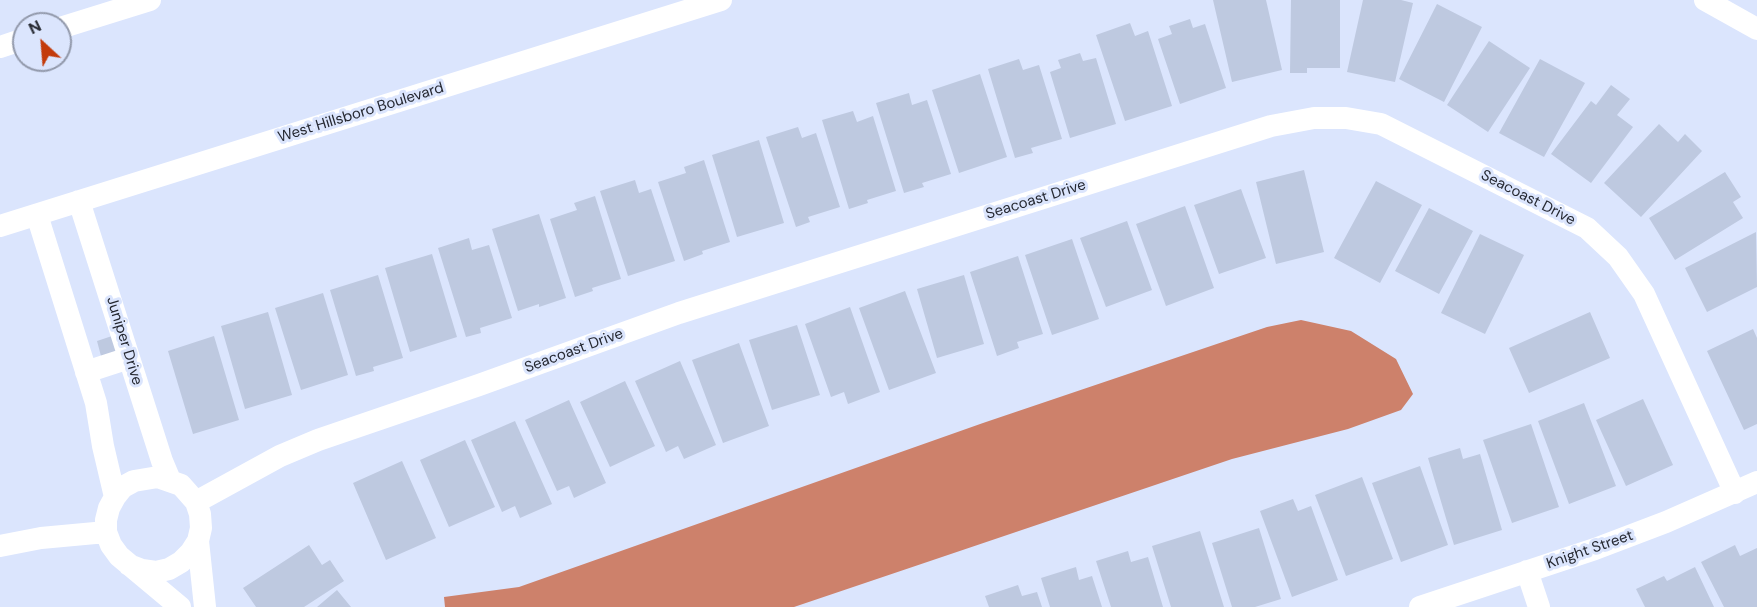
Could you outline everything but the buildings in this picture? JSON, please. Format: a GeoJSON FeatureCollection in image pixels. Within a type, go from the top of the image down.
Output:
{"type":"FeatureCollection","features":[{"type":"Feature","properties":{"kind":"street"},"geometry":{"type":"LineString","coordinates":[[72,24],[150,0]]}},
{"type":"Feature","properties":{"kind":"street","name":"West Hillsboro Boulevard"},"geometry":{"type":"LineString","coordinates":[[0,226],[721,0]]}},
{"type":"Feature","properties":{"kind":"street"},"geometry":{"type":"LineString","coordinates":[[1705,0],[1757,29]]}},
{"type":"Feature","properties":{"kind":"street","name":"Seacoast Drive"},"geometry":{"type":"LineString","coordinates":[[196,502],[280,456],[318,440],[480,385],[679,313],[1260,130],[1314,118],[1346,118],[1381,124],[1587,228],[1618,257],[1644,294],[1735,493]]}},
{"type":"Feature","properties":{"kind":"street","name":"Juniper Drive"},"geometry":{"type":"LineString","coordinates":[[79,201],[170,480]]}},
{"type":"Feature","properties":{"kind":"street"},"geometry":{"type":"LineString","coordinates":[[37,215],[96,404],[115,497]]}},
{"type":"Feature","properties":{"kind":"street"},"geometry":{"type":"LineString","coordinates":[[86,372],[129,358]]}},
{"type":"Feature","properties":{"kind":"street"},"geometry":{"type":"LineString","coordinates":[[180,607],[118,556],[106,532],[109,508],[115,497],[123,487],[134,481],[158,477],[170,480],[181,485],[196,502],[200,514],[201,528],[198,541],[205,607]]}},
{"type":"Feature","properties":{"kind":"street","name":"Knight Street"},"geometry":{"type":"LineString","coordinates":[[1420,607],[1625,538],[1757,483]]}},
{"type":"Feature","properties":{"kind":"street"},"geometry":{"type":"LineString","coordinates":[[0,546],[41,538],[106,532]]}},
{"type":"Feature","properties":{"kind":"street"},"geometry":{"type":"LineString","coordinates":[[129,565],[156,572],[169,569],[181,562],[198,541]]}},
{"type":"Feature","properties":{"kind":"street"},"geometry":{"type":"LineString","coordinates":[[1527,571],[1539,607]]}},
{"type":"Feature","properties":{"kind":"shaded area"},"geometry":{"type":"Polygon","coordinates":[[[1301,320],[1351,331],[1396,359],[1413,394],[1401,410],[1348,429],[1232,459],[794,607],[445,607],[444,597],[519,587],[983,423],[1267,327],[1301,320]]]}}]}
